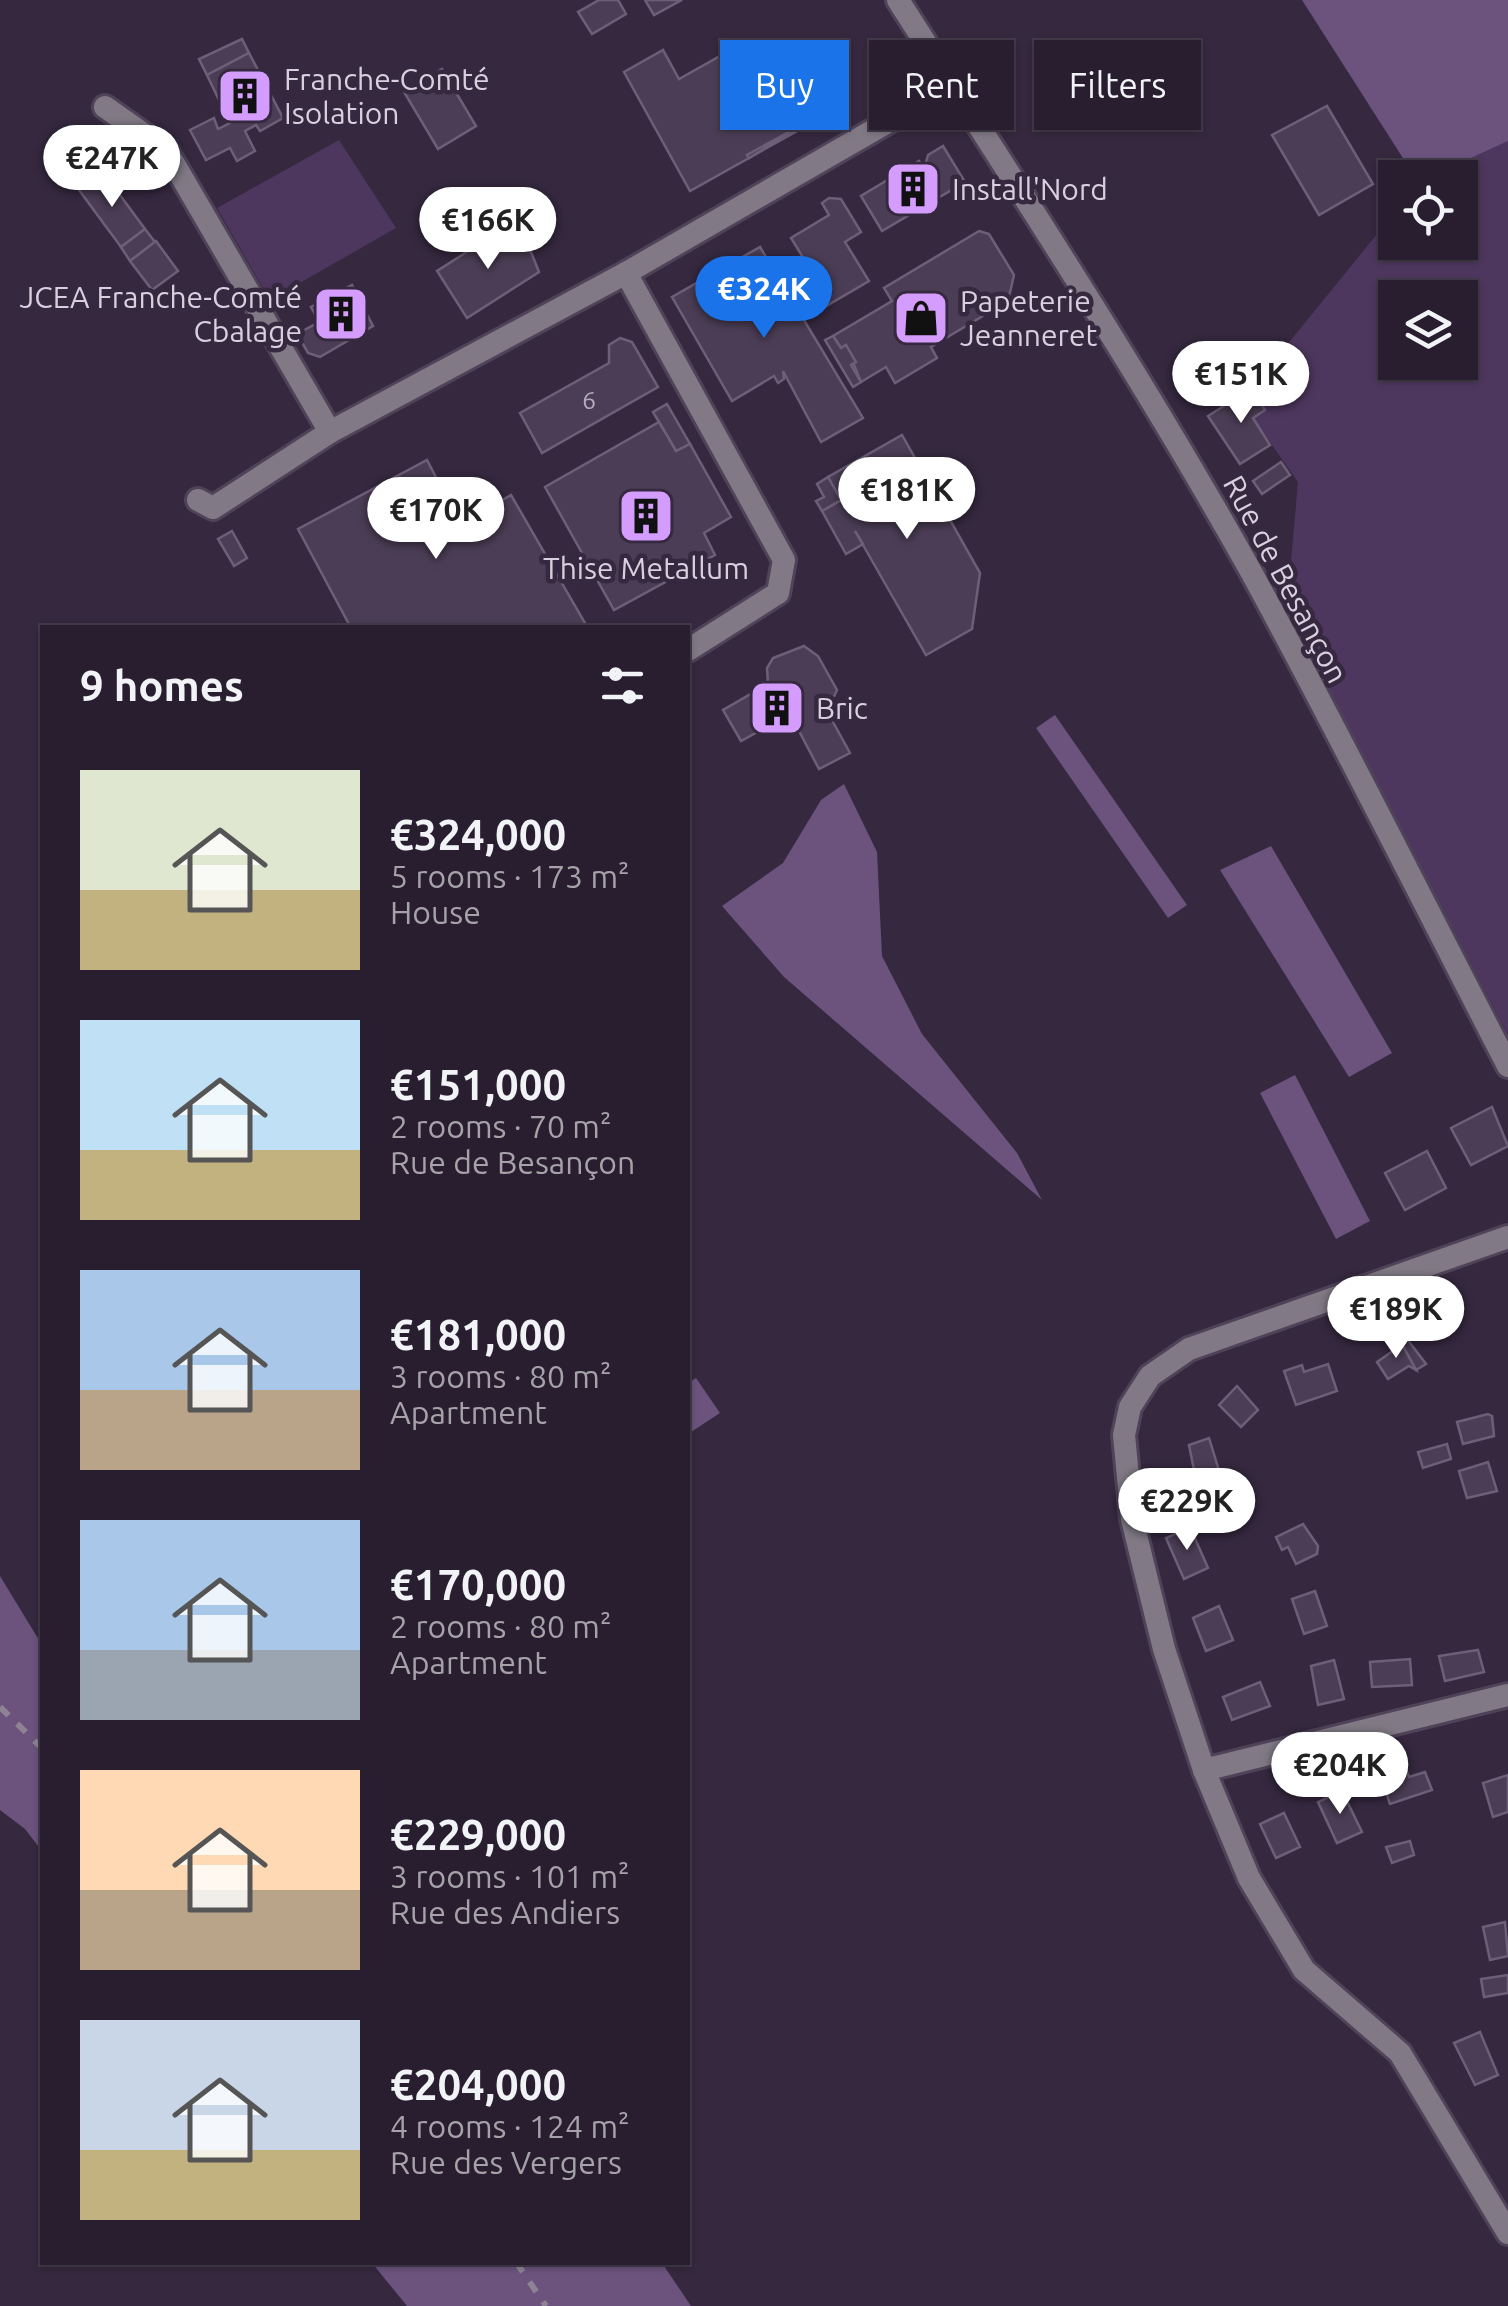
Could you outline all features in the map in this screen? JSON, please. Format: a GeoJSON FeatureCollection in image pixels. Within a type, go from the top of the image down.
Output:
{"type":"FeatureCollection","features":[{"type":"Feature","properties":{"kind":"street","name":"Rue de Besançon"},"geometry":{"type":"LineString","coordinates":[[898,0],[923,40]]}},
{"type":"Feature","properties":{"kind":"street"},"geometry":{"type":"LineString","coordinates":[[105,107],[166,150],[324,426]]}},
{"type":"Feature","properties":{"kind":"street"},"geometry":{"type":"LineString","coordinates":[[198,500],[213,508],[324,426],[626,274],[874,130]]}},
{"type":"Feature","properties":{"kind":"street","name":"Rue de Besançon"},"geometry":{"type":"LineString","coordinates":[[981,130],[1092,300],[1250,570],[1508,1066]]}},
{"type":"Feature","properties":{"kind":"street"},"geometry":{"type":"LineString","coordinates":[[626,274],[784,560],[778,593],[690,649]]}},
{"type":"Feature","properties":{"kind":"street"},"geometry":{"type":"LineString","coordinates":[[1508,1237],[1190,1348],[1150,1376],[1130,1407],[1124,1434],[1128,1504],[1164,1649],[1204,1770],[1250,1878],[1304,1970],[1400,2053],[1508,2233]]}},
{"type":"Feature","properties":{"kind":"street"},"geometry":{"type":"LineString","coordinates":[[1204,1770],[1508,1695]]}},
{"type":"Feature","properties":{"kind":"shaded area"},"geometry":{"type":"Polygon","coordinates":[[[1302,0],[1508,0],[1508,141],[1467,160],[1404,160],[1302,0]]]}},
{"type":"Feature","properties":{"kind":"shaded area"},"geometry":{"type":"Polygon","coordinates":[[[339,140],[396,228],[270,300],[217,208],[339,140]]]}},
{"type":"Feature","properties":{"kind":"shaded area"},"geometry":{"type":"Polygon","coordinates":[[[1508,141],[1508,1035],[1287,608],[1298,482],[1253,418],[1265,410],[1252,388],[1378,233],[1378,260],[1478,260],[1478,160],[1467,160],[1508,141]]]}},
{"type":"Feature","properties":{"kind":"shaded area"},"geometry":{"type":"Polygon","coordinates":[[[1055,715],[1187,905],[1168,918],[1036,728],[1055,715]]]}},
{"type":"Feature","properties":{"kind":"shaded area"},"geometry":{"type":"Polygon","coordinates":[[[844,784],[877,852],[882,956],[922,1034],[1017,1153],[1042,1200],[784,977],[722,906],[783,863],[821,800],[844,784]]]}},
{"type":"Feature","properties":{"kind":"shaded area"},"geometry":{"type":"Polygon","coordinates":[[[1271,846],[1392,1053],[1349,1077],[1220,870],[1271,846]]]}},
{"type":"Feature","properties":{"kind":"shaded area"},"geometry":{"type":"Polygon","coordinates":[[[1295,1075],[1370,1221],[1336,1239],[1260,1093],[1295,1075]]]}},
{"type":"Feature","properties":{"kind":"shaded area"},"geometry":{"type":"Polygon","coordinates":[[[696,1378],[720,1413],[690,1433],[690,1382],[696,1378]]]}},
{"type":"Feature","properties":{"kind":"shaded area"},"geometry":{"type":"Polygon","coordinates":[[[0,1576],[40,1642],[40,1848],[25,1829],[0,1810],[0,1576]]]}},
{"type":"Feature","properties":{"kind":"shaded area"},"geometry":{"type":"Polygon","coordinates":[[[374,2265],[663,2265],[691,2306],[407,2306],[374,2265]]]}},
{"type":"Feature","properties":{"kind":"building"},"geometry":{"type":"Polygon","coordinates":[[[599,0],[618,0],[626,14],[592,34],[578,12],[599,0]]]}},
{"type":"Feature","properties":{"kind":"building"},"geometry":{"type":"Polygon","coordinates":[[[645,0],[682,0],[654,15],[645,0]]]}},
{"type":"Feature","properties":{"kind":"building"},"geometry":{"type":"Polygon","coordinates":[[[242,39],[249,53],[207,75],[199,59],[242,39]]]}},
{"type":"Feature","properties":{"kind":"building"},"geometry":{"type":"Polygon","coordinates":[[[663,50],[679,79],[720,56],[720,130],[799,130],[690,191],[624,72],[663,50]]]}},
{"type":"Feature","properties":{"kind":"building","name":"Franche-Comté Isolation"},"geometry":{"type":"Polygon","coordinates":[[[249,53],[283,118],[260,131],[256,125],[245,131],[255,151],[237,161],[230,148],[206,160],[190,130],[214,118],[218,129],[230,123],[207,75],[249,53]]]}},
{"type":"Feature","properties":{"kind":"building"},"geometry":{"type":"Polygon","coordinates":[[[442,69],[476,126],[438,149],[404,92],[442,69]]]}},
{"type":"Feature","properties":{"kind":"building"},"geometry":{"type":"Polygon","coordinates":[[[1327,106],[1373,184],[1319,215],[1272,135],[1327,106]]]}},
{"type":"Feature","properties":{"kind":"building"},"geometry":{"type":"Polygon","coordinates":[[[792,130],[794,130],[749,158],[747,155],[792,130]]]}},
{"type":"Feature","properties":{"kind":"building","name":"Install'Nord"},"geometry":{"type":"Polygon","coordinates":[[[943,146],[965,182],[882,231],[861,196],[919,161],[924,169],[928,155],[943,146]]]}},
{"type":"Feature","properties":{"kind":"building"},"geometry":{"type":"Polygon","coordinates":[[[103,172],[145,229],[121,247],[79,190],[103,172]]]}},
{"type":"Feature","properties":{"kind":"building"},"geometry":{"type":"Polygon","coordinates":[[[829,198],[841,199],[861,232],[845,242],[869,281],[816,312],[796,280],[799,268],[807,264],[791,238],[829,215],[822,203],[829,198]]]}},
{"type":"Feature","properties":{"kind":"building"},"geometry":{"type":"Polygon","coordinates":[[[145,229],[155,242],[130,261],[121,247],[145,229]]]}},
{"type":"Feature","properties":{"kind":"building"},"geometry":{"type":"Polygon","coordinates":[[[501,230],[511,246],[523,239],[527,242],[539,272],[467,318],[437,271],[501,230]]]}},
{"type":"Feature","properties":{"kind":"building","name":"Papeterie Jeanneret"},"geometry":{"type":"Polygon","coordinates":[[[979,231],[989,234],[1014,275],[1008,301],[931,347],[937,358],[895,383],[886,367],[861,382],[846,345],[841,348],[833,336],[892,301],[884,288],[979,231]]]}},
{"type":"Feature","properties":{"kind":"building"},"geometry":{"type":"Polygon","coordinates":[[[156,241],[178,271],[152,290],[130,261],[156,241]]]}},
{"type":"Feature","properties":{"kind":"building"},"geometry":{"type":"Polygon","coordinates":[[[760,247],[863,418],[821,442],[783,371],[784,379],[778,383],[774,376],[732,401],[672,297],[760,247]]]}},
{"type":"Feature","properties":{"kind":"building","name":"JCEA Franche-Comté Cbalage"},"geometry":{"type":"Polygon","coordinates":[[[352,285],[373,326],[320,357],[308,353],[297,334],[319,322],[311,307],[352,285]]]}},
{"type":"Feature","properties":{"kind":"building"},"geometry":{"type":"Polygon","coordinates":[[[833,336],[841,348],[846,345],[856,362],[851,365],[861,382],[853,387],[825,340],[833,336]]]}},
{"type":"Feature","properties":{"kind":"building"},"geometry":{"type":"Polygon","coordinates":[[[620,338],[632,342],[658,387],[542,453],[520,413],[609,363],[609,345],[620,338]]]}},
{"type":"Feature","properties":{"kind":"building"},"geometry":{"type":"Polygon","coordinates":[[[1252,388],[1265,410],[1253,418],[1270,445],[1240,464],[1208,416],[1252,388]]]}},
{"type":"Feature","properties":{"kind":"building"},"geometry":{"type":"Polygon","coordinates":[[[667,404],[690,444],[676,451],[653,412],[667,404]]]}},
{"type":"Feature","properties":{"kind":"building","name":"Thise Metallum"},"geometry":{"type":"Polygon","coordinates":[[[659,422],[676,451],[690,444],[731,517],[704,533],[715,555],[614,610],[545,487],[659,422]]]}},
{"type":"Feature","properties":{"kind":"building"},"geometry":{"type":"Polygon","coordinates":[[[902,435],[980,573],[972,629],[926,655],[863,544],[846,554],[822,511],[841,500],[828,477],[902,435]]]}},
{"type":"Feature","properties":{"kind":"building"},"geometry":{"type":"Polygon","coordinates":[[[427,460],[452,508],[457,506],[465,521],[511,495],[585,623],[349,625],[298,529],[427,460]]]}},
{"type":"Feature","properties":{"kind":"building"},"geometry":{"type":"Polygon","coordinates":[[[1281,462],[1290,475],[1262,494],[1253,481],[1281,462]]]}},
{"type":"Feature","properties":{"kind":"building"},"geometry":{"type":"Polygon","coordinates":[[[828,477],[841,500],[822,511],[816,501],[824,497],[817,484],[828,477]]]}},
{"type":"Feature","properties":{"kind":"building"},"geometry":{"type":"Polygon","coordinates":[[[484,492],[492,507],[465,521],[457,506],[484,492]]]}},
{"type":"Feature","properties":{"kind":"building"},"geometry":{"type":"Polygon","coordinates":[[[232,531],[247,558],[234,566],[218,539],[232,531]]]}},
{"type":"Feature","properties":{"kind":"building","name":"Bric"},"geometry":{"type":"Polygon","coordinates":[[[804,646],[818,656],[837,690],[827,711],[850,753],[819,769],[790,714],[741,741],[723,710],[768,684],[767,668],[773,658],[804,646]]]}},
{"type":"Feature","properties":{"kind":"building"},"geometry":{"type":"Polygon","coordinates":[[[1492,1107],[1508,1146],[1471,1165],[1451,1128],[1492,1107]]]}},
{"type":"Feature","properties":{"kind":"building"},"geometry":{"type":"Polygon","coordinates":[[[1427,1151],[1446,1188],[1405,1210],[1385,1173],[1427,1151]]]}},
{"type":"Feature","properties":{"kind":"building"},"geometry":{"type":"Polygon","coordinates":[[[1404,1335],[1426,1364],[1416,1370],[1398,1337],[1404,1335]]]}},
{"type":"Feature","properties":{"kind":"building"},"geometry":{"type":"Polygon","coordinates":[[[1398,1337],[1416,1370],[1409,1366],[1388,1379],[1377,1362],[1397,1348],[1398,1337]]]}},
{"type":"Feature","properties":{"kind":"building"},"geometry":{"type":"Polygon","coordinates":[[[1328,1364],[1337,1391],[1296,1405],[1284,1371],[1302,1365],[1304,1372],[1328,1364]]]}},
{"type":"Feature","properties":{"kind":"building"},"geometry":{"type":"Polygon","coordinates":[[[1237,1386],[1258,1410],[1241,1427],[1219,1405],[1237,1386]]]}},
{"type":"Feature","properties":{"kind":"building"},"geometry":{"type":"Polygon","coordinates":[[[1492,1416],[1494,1436],[1463,1444],[1457,1422],[1492,1416]]]}},
{"type":"Feature","properties":{"kind":"building"},"geometry":{"type":"Polygon","coordinates":[[[1209,1438],[1221,1477],[1197,1485],[1189,1445],[1209,1438]]]}},
{"type":"Feature","properties":{"kind":"building"},"geometry":{"type":"Polygon","coordinates":[[[1447,1444],[1451,1459],[1423,1468],[1418,1452],[1447,1444]]]}},
{"type":"Feature","properties":{"kind":"building"},"geometry":{"type":"Polygon","coordinates":[[[1488,1462],[1497,1491],[1467,1498],[1459,1471],[1488,1462]]]}},
{"type":"Feature","properties":{"kind":"building"},"geometry":{"type":"Polygon","coordinates":[[[1303,1524],[1318,1546],[1317,1554],[1296,1564],[1288,1547],[1282,1550],[1276,1537],[1303,1524]]]}},
{"type":"Feature","properties":{"kind":"building"},"geometry":{"type":"Polygon","coordinates":[[[1190,1527],[1208,1568],[1184,1579],[1166,1538],[1190,1527]]]}},
{"type":"Feature","properties":{"kind":"building"},"geometry":{"type":"Polygon","coordinates":[[[1315,1591],[1327,1626],[1304,1634],[1292,1599],[1315,1591]]]}},
{"type":"Feature","properties":{"kind":"building"},"geometry":{"type":"Polygon","coordinates":[[[1219,1606],[1233,1640],[1206,1651],[1193,1618],[1219,1606]]]}},
{"type":"Feature","properties":{"kind":"building"},"geometry":{"type":"Polygon","coordinates":[[[1478,1650],[1484,1672],[1445,1681],[1439,1656],[1478,1650]]]}},
{"type":"Feature","properties":{"kind":"building"},"geometry":{"type":"Polygon","coordinates":[[[1410,1659],[1412,1685],[1372,1687],[1370,1662],[1410,1659]]]}},
{"type":"Feature","properties":{"kind":"building"},"geometry":{"type":"Polygon","coordinates":[[[1334,1660],[1344,1699],[1318,1705],[1311,1666],[1334,1660]]]}},
{"type":"Feature","properties":{"kind":"building"},"geometry":{"type":"Polygon","coordinates":[[[1260,1682],[1270,1706],[1232,1720],[1223,1697],[1260,1682]]]}},
{"type":"Feature","properties":{"kind":"building"},"geometry":{"type":"Polygon","coordinates":[[[1403,1762],[1409,1777],[1425,1772],[1432,1790],[1390,1804],[1378,1770],[1403,1762]]]}},
{"type":"Feature","properties":{"kind":"building"},"geometry":{"type":"Polygon","coordinates":[[[1508,1775],[1508,1812],[1493,1817],[1483,1783],[1508,1775]]]}},
{"type":"Feature","properties":{"kind":"building"},"geometry":{"type":"Polygon","coordinates":[[[1342,1791],[1362,1832],[1337,1843],[1318,1802],[1342,1791]]]}},
{"type":"Feature","properties":{"kind":"building"},"geometry":{"type":"Polygon","coordinates":[[[1284,1813],[1300,1847],[1276,1858],[1260,1824],[1284,1813]]]}},
{"type":"Feature","properties":{"kind":"building"},"geometry":{"type":"Polygon","coordinates":[[[1410,1841],[1414,1855],[1392,1863],[1386,1847],[1410,1841]]]}},
{"type":"Feature","properties":{"kind":"building"},"geometry":{"type":"Polygon","coordinates":[[[1505,1922],[1508,1956],[1490,1960],[1483,1927],[1505,1922]]]}},
{"type":"Feature","properties":{"kind":"building"},"geometry":{"type":"Polygon","coordinates":[[[1508,1975],[1508,1993],[1484,1997],[1481,1979],[1508,1975]]]}},
{"type":"Feature","properties":{"kind":"building"},"geometry":{"type":"Polygon","coordinates":[[[1480,2032],[1498,2075],[1475,2085],[1454,2043],[1480,2032]]]}},
{"type":"Feature","properties":{"kind":"railway"},"geometry":{"type":"LineString","coordinates":[[0,1707],[40,1746]]}},
{"type":"Feature","properties":{"kind":"railway"},"geometry":{"type":"LineString","coordinates":[[518,2265],[546,2306]]}},
{"type":"Feature","properties":{"kind":"place","name":"Franche-Comté Isolation"},"geometry":{"type":"Point","coordinates":[245,96]}},
{"type":"Feature","properties":{"kind":"place","name":"Install'Nord"},"geometry":{"type":"Point","coordinates":[913,189]}},
{"type":"Feature","properties":{"kind":"place","name":"JCEA Franche-Comté Cbalage"},"geometry":{"type":"Point","coordinates":[341,314]}},
{"type":"Feature","properties":{"kind":"place","name":"Papeterie Jeanneret"},"geometry":{"type":"Point","coordinates":[921,318]}},
{"type":"Feature","properties":{"kind":"place","name":"Thise Metallum"},"geometry":{"type":"Point","coordinates":[646,516]}},
{"type":"Feature","properties":{"kind":"place","name":"Bric"},"geometry":{"type":"Point","coordinates":[777,708]}}]}
